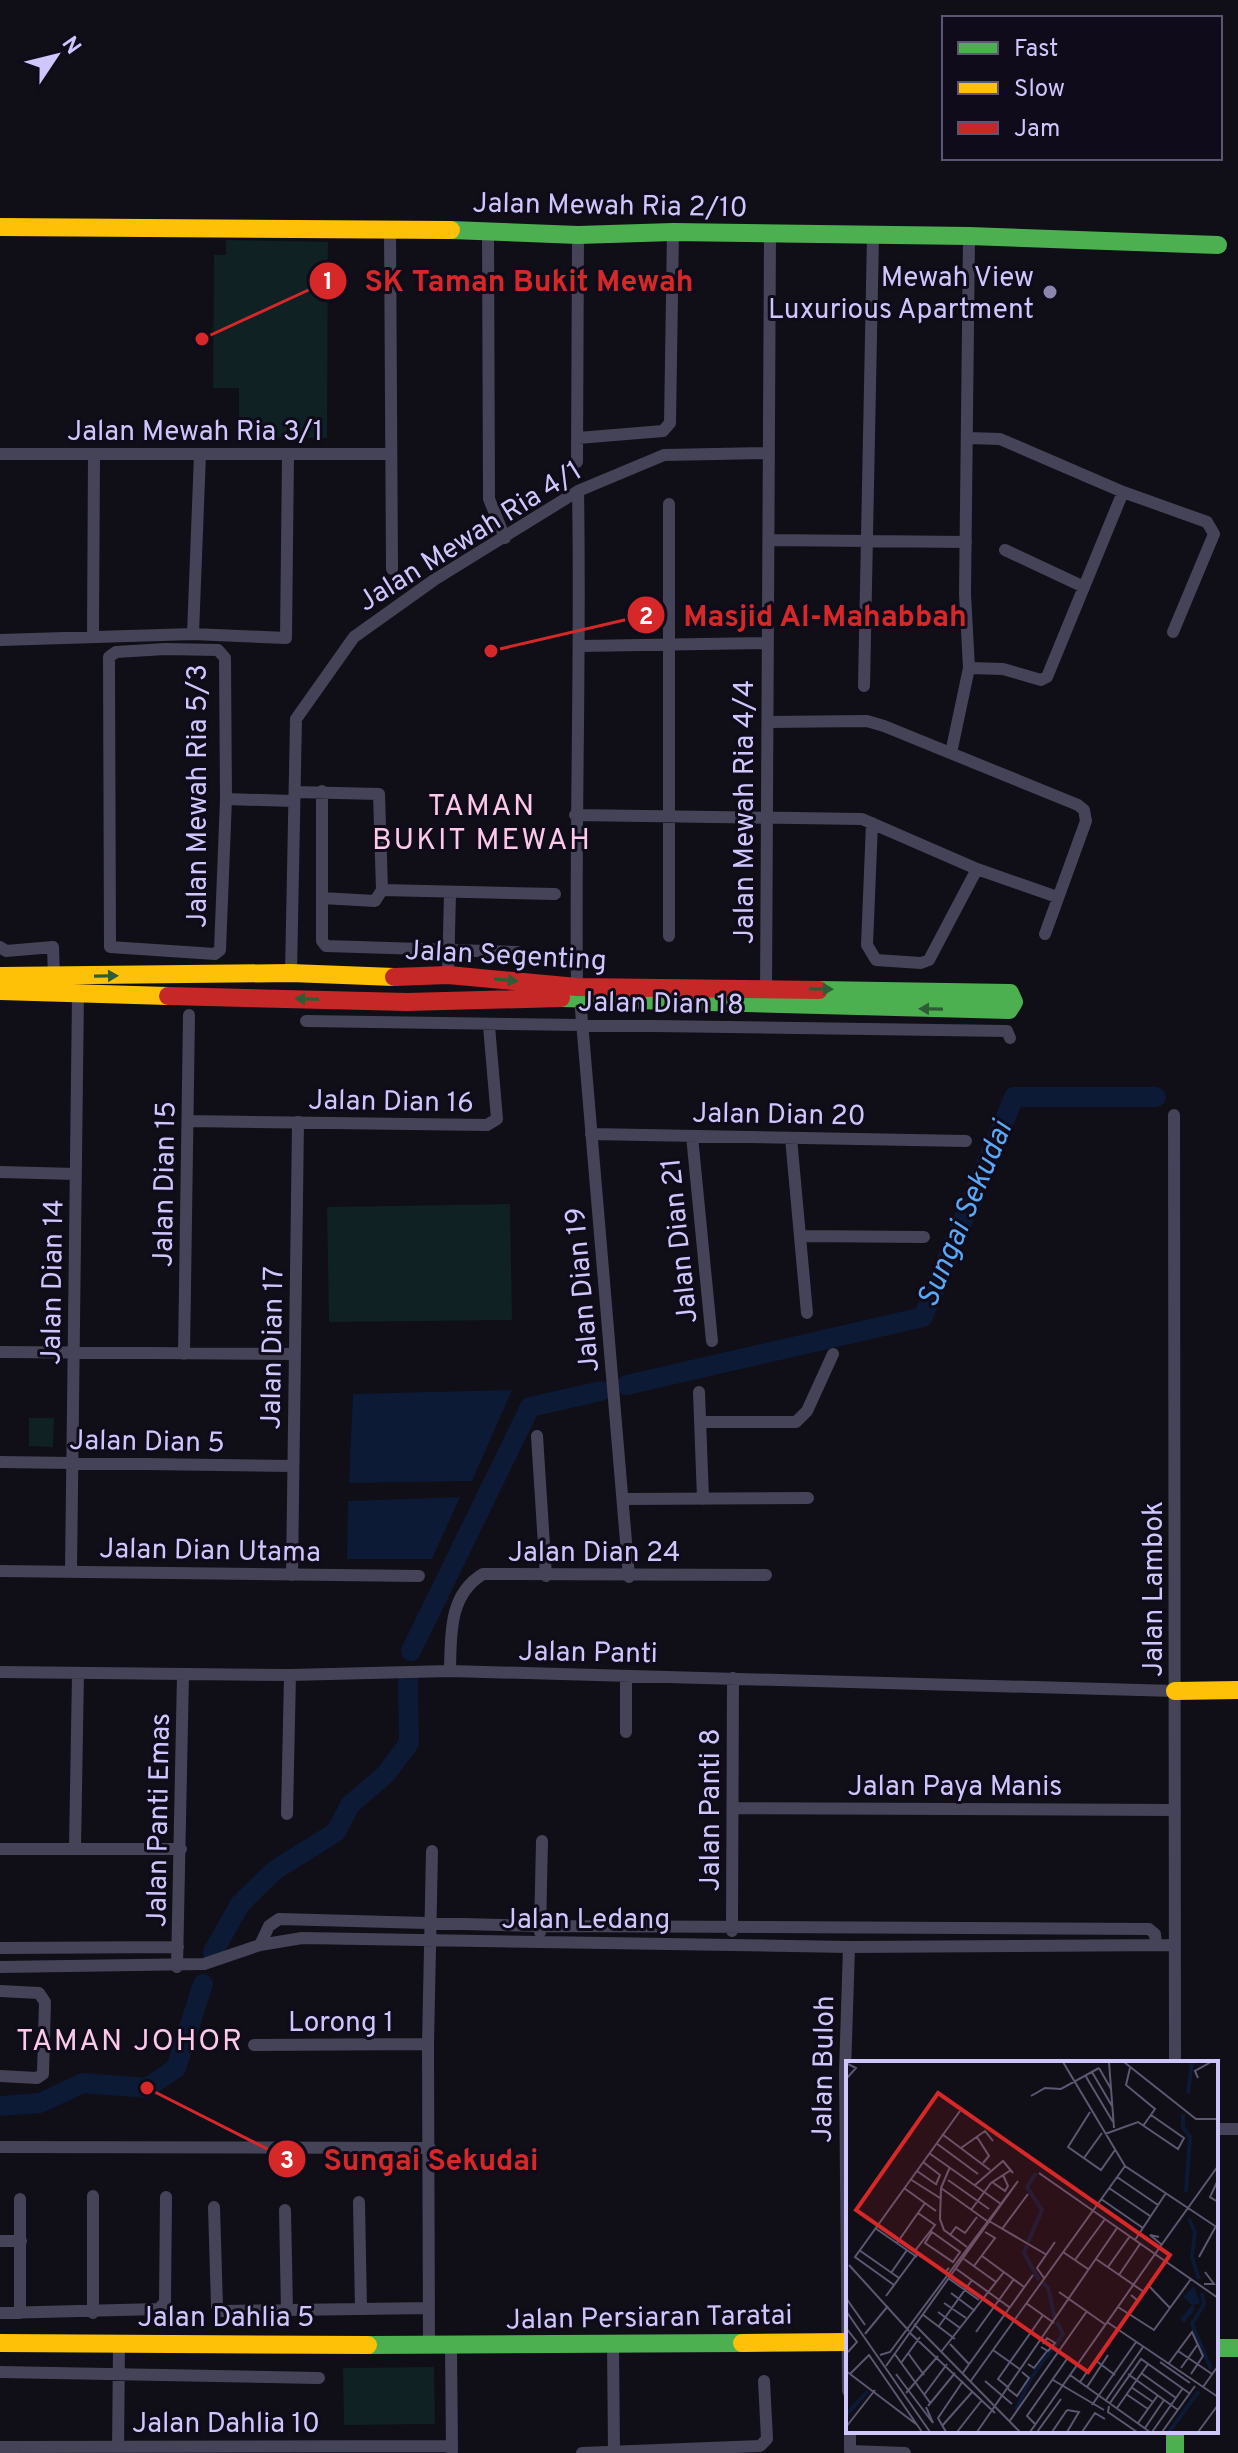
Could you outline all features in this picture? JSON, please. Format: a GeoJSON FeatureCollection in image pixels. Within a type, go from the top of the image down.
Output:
{"type":"FeatureCollection","features":[{"type":"Feature","properties":{"kind":"street","name":"Jalan Mewah Ria 2/10"},"geometry":{"type":"LineString","coordinates":[[0,227],[578,235],[673,232],[969,236],[1218,245]]}},
{"type":"Feature","properties":{"kind":"street"},"geometry":{"type":"LineString","coordinates":[[390,230],[392,569]]}},
{"type":"Feature","properties":{"kind":"street"},"geometry":{"type":"LineString","coordinates":[[488,232],[489,499],[505,538]]}},
{"type":"Feature","properties":{"kind":"street"},"geometry":{"type":"LineString","coordinates":[[578,438],[663,431],[670,423],[673,232]]}},
{"type":"Feature","properties":{"kind":"street","name":"Jalan Mewah Ria 4/4"},"geometry":{"type":"LineString","coordinates":[[766,997],[770,234]]}},
{"type":"Feature","properties":{"kind":"street"},"geometry":{"type":"LineString","coordinates":[[577,462],[578,235]]}},
{"type":"Feature","properties":{"kind":"street"},"geometry":{"type":"LineString","coordinates":[[864,686],[873,236]]}},
{"type":"Feature","properties":{"kind":"street"},"geometry":{"type":"LineString","coordinates":[[951,753],[969,668],[966,542],[969,236]]}},
{"type":"Feature","properties":{"kind":"street"},"geometry":{"type":"LineString","coordinates":[[968,438],[1000,439],[1123,492],[1210,525],[1214,534],[1173,632]]}},
{"type":"Feature","properties":{"kind":"street","name":"Jalan Mewah Ria 4/1"},"geometry":{"type":"LineString","coordinates":[[291,973],[296,719],[354,637],[434,580],[578,491],[664,455],[769,453]]}},
{"type":"Feature","properties":{"kind":"street","name":"Jalan Mewah Ria 3/1"},"geometry":{"type":"LineString","coordinates":[[0,454],[391,454]]}},
{"type":"Feature","properties":{"kind":"street"},"geometry":{"type":"LineString","coordinates":[[93,636],[94,454]]}},
{"type":"Feature","properties":{"kind":"street"},"geometry":{"type":"LineString","coordinates":[[193,634],[200,454]]}},
{"type":"Feature","properties":{"kind":"street"},"geometry":{"type":"LineString","coordinates":[[0,640],[193,634],[286,638],[288,454]]}},
{"type":"Feature","properties":{"kind":"street","name":"Jalan Dian 19"},"geometry":{"type":"LineString","coordinates":[[578,491],[581,646],[575,815],[578,993],[629,1577]]}},
{"type":"Feature","properties":{"kind":"street"},"geometry":{"type":"LineString","coordinates":[[969,668],[1003,669],[1041,680],[1047,677],[1123,492]]}},
{"type":"Feature","properties":{"kind":"street"},"geometry":{"type":"LineString","coordinates":[[669,504],[669,936]]}},
{"type":"Feature","properties":{"kind":"street"},"geometry":{"type":"LineString","coordinates":[[769,540],[966,542]]}},
{"type":"Feature","properties":{"kind":"street"},"geometry":{"type":"LineString","coordinates":[[1005,550],[1084,587]]}},
{"type":"Feature","properties":{"kind":"street"},"geometry":{"type":"LineString","coordinates":[[581,646],[768,643]]}},
{"type":"Feature","properties":{"kind":"street","name":"Jalan Mewah Ria 5/3"},"geometry":{"type":"LineString","coordinates":[[165,649],[223,653],[226,799],[220,950],[215,954],[110,947],[109,657],[116,652],[165,649]]}},
{"type":"Feature","properties":{"kind":"street"},"geometry":{"type":"LineString","coordinates":[[768,722],[867,721],[1084,810],[1086,821],[1045,934]]}},
{"type":"Feature","properties":{"kind":"street"},"geometry":{"type":"LineString","coordinates":[[322,791],[322,941],[326,946],[517,952]]}},
{"type":"Feature","properties":{"kind":"street"},"geometry":{"type":"LineString","coordinates":[[226,799],[294,796],[322,791],[379,794],[382,890],[375,901],[322,898]]}},
{"type":"Feature","properties":{"kind":"street"},"geometry":{"type":"LineString","coordinates":[[575,815],[862,819],[977,869],[1057,897]]}},
{"type":"Feature","properties":{"kind":"street"},"geometry":{"type":"LineString","coordinates":[[872,823],[867,945],[876,960],[921,963],[929,960],[977,869]]}},
{"type":"Feature","properties":{"kind":"street"},"geometry":{"type":"LineString","coordinates":[[382,890],[555,894]]}},
{"type":"Feature","properties":{"kind":"street"},"geometry":{"type":"LineString","coordinates":[[448,975],[450,893]]}},
{"type":"Feature","properties":{"kind":"street"},"geometry":{"type":"LineString","coordinates":[[0,947],[6,951],[53,947],[54,977]]}},
{"type":"Feature","properties":{"kind":"street","name":"Jalan Segenting"},"geometry":{"type":"LineString","coordinates":[[0,976],[291,973],[410,978],[448,975],[578,993]]}},
{"type":"Feature","properties":{"kind":"street"},"geometry":{"type":"LineString","coordinates":[[343,1000],[358,994],[360,989],[353,978],[345,975]]}},
{"type":"Feature","properties":{"kind":"street"},"geometry":{"type":"LineString","coordinates":[[410,978],[399,989],[401,997],[415,1001]]}},
{"type":"Feature","properties":{"kind":"street","name":"Jalan Segenting"},"geometry":{"type":"LineString","coordinates":[[0,991],[415,1001],[578,993],[1010,1002]]}},
{"type":"Feature","properties":{"kind":"street","name":"Jalan Dian 14"},"geometry":{"type":"LineString","coordinates":[[71,1571],[78,994]]}},
{"type":"Feature","properties":{"kind":"street","name":"Jalan Dian 15"},"geometry":{"type":"LineString","coordinates":[[184,1354],[189,1015]]}},
{"type":"Feature","properties":{"kind":"street","name":"Jalan Dian 18"},"geometry":{"type":"LineString","coordinates":[[306,1021],[1007,1031],[1010,1038]]}},
{"type":"Feature","properties":{"kind":"street","name":"Jalan Dian 16"},"geometry":{"type":"LineString","coordinates":[[188,1121],[493,1124],[497,1119],[489,1026]]}},
{"type":"Feature","properties":{"kind":"street","name":"Jalan Lambok"},"geometry":{"type":"LineString","coordinates":[[1174,1115],[1175,2061]]}},
{"type":"Feature","properties":{"kind":"street","name":"Jalan Dian 17"},"geometry":{"type":"LineString","coordinates":[[292,1575],[298,1122]]}},
{"type":"Feature","properties":{"kind":"street","name":"Jalan Dian 20"},"geometry":{"type":"LineString","coordinates":[[591,1134],[966,1141]]}},
{"type":"Feature","properties":{"kind":"street","name":"Jalan Dian 21"},"geometry":{"type":"LineString","coordinates":[[692,1136],[712,1341]]}},
{"type":"Feature","properties":{"kind":"street"},"geometry":{"type":"LineString","coordinates":[[791,1138],[807,1313]]}},
{"type":"Feature","properties":{"kind":"street"},"geometry":{"type":"LineString","coordinates":[[0,1172],[76,1174]]}},
{"type":"Feature","properties":{"kind":"street"},"geometry":{"type":"LineString","coordinates":[[800,1236],[924,1237]]}},
{"type":"Feature","properties":{"kind":"street"},"geometry":{"type":"LineString","coordinates":[[0,1352],[295,1354]]}},
{"type":"Feature","properties":{"kind":"street"},"geometry":{"type":"LineString","coordinates":[[700,1422],[796,1422],[807,1411],[833,1354]]}},
{"type":"Feature","properties":{"kind":"street"},"geometry":{"type":"LineString","coordinates":[[699,1392],[703,1499]]}},
{"type":"Feature","properties":{"kind":"street"},"geometry":{"type":"LineString","coordinates":[[537,1436],[546,1576]]}},
{"type":"Feature","properties":{"kind":"street","name":"Jalan Dian 5"},"geometry":{"type":"LineString","coordinates":[[0,1462],[293,1466]]}},
{"type":"Feature","properties":{"kind":"street"},"geometry":{"type":"LineString","coordinates":[[623,1499],[808,1498]]}},
{"type":"Feature","properties":{"kind":"street","name":"Jalan Dian Utama"},"geometry":{"type":"LineString","coordinates":[[0,1571],[419,1576]]}},
{"type":"Feature","properties":{"kind":"street","name":"Jalan Dian 24"},"geometry":{"type":"LineString","coordinates":[[450,1671],[452,1616],[473,1580],[483,1574],[629,1577],[766,1575]]}},
{"type":"Feature","properties":{"kind":"street","name":"Jalan Panti"},"geometry":{"type":"LineString","coordinates":[[0,1672],[290,1675],[450,1671],[1175,1691]]}},
{"type":"Feature","properties":{"kind":"street"},"geometry":{"type":"LineString","coordinates":[[75,1849],[78,1673]]}},
{"type":"Feature","properties":{"kind":"street","name":"Jalan Panti Emas"},"geometry":{"type":"LineString","coordinates":[[177,1967],[183,1674]]}},
{"type":"Feature","properties":{"kind":"street"},"geometry":{"type":"LineString","coordinates":[[287,1814],[290,1675]]}},
{"type":"Feature","properties":{"kind":"street"},"geometry":{"type":"LineString","coordinates":[[626,1677],[626,1732]]}},
{"type":"Feature","properties":{"kind":"street","name":"Jalan Panti 8"},"geometry":{"type":"LineString","coordinates":[[731,1942],[733,1678]]}},
{"type":"Feature","properties":{"kind":"street"},"geometry":{"type":"LineString","coordinates":[[1175,1691],[1238,1690]]}},
{"type":"Feature","properties":{"kind":"street","name":"Jalan Paya Manis"},"geometry":{"type":"LineString","coordinates":[[734,1808],[1175,1810]]}},
{"type":"Feature","properties":{"kind":"street"},"geometry":{"type":"LineString","coordinates":[[539,1944],[542,1841]]}},
{"type":"Feature","properties":{"kind":"street"},"geometry":{"type":"LineString","coordinates":[[0,1849],[181,1849]]}},
{"type":"Feature","properties":{"kind":"street"},"geometry":{"type":"LineString","coordinates":[[429,2346],[428,2044],[432,1851]]}},
{"type":"Feature","properties":{"kind":"street"},"geometry":{"type":"LineString","coordinates":[[260,1945],[266,1931],[277,1919],[431,1925],[1149,1929],[1155,1934],[1156,1945]]}},
{"type":"Feature","properties":{"kind":"street","name":"Jalan Ledang"},"geometry":{"type":"LineString","coordinates":[[0,1967],[177,1967],[223,1960],[260,1945],[302,1938],[539,1944],[731,1942],[849,1947],[1175,1945]]}},
{"type":"Feature","properties":{"kind":"street"},"geometry":{"type":"LineString","coordinates":[[0,1948],[178,1947]]}},
{"type":"Feature","properties":{"kind":"street","name":"Jalan Buloh"},"geometry":{"type":"LineString","coordinates":[[846,2061],[849,1947]]}},
{"type":"Feature","properties":{"kind":"street"},"geometry":{"type":"LineString","coordinates":[[0,1991],[39,1993],[45,2002],[43,2074],[37,2078],[0,2076]]}},
{"type":"Feature","properties":{"kind":"street","name":"Lorong 1"},"geometry":{"type":"LineString","coordinates":[[254,2045],[428,2044]]}},
{"type":"Feature","properties":{"kind":"street","name":"Jalan Buloh"},"geometry":{"type":"LineString","coordinates":[[846,2072],[846,2193]]}},
{"type":"Feature","properties":{"kind":"street"},"geometry":{"type":"LineString","coordinates":[[0,2147],[430,2148]]}},
{"type":"Feature","properties":{"kind":"street"},"geometry":{"type":"LineString","coordinates":[[93,2196],[93,2313]]}},
{"type":"Feature","properties":{"kind":"street","name":"Jalan Dahlia 5"},"geometry":{"type":"LineString","coordinates":[[0,2313],[154,2310],[165,2302],[166,2197]]}},
{"type":"Feature","properties":{"kind":"street"},"geometry":{"type":"LineString","coordinates":[[20,2199],[20,2313]]}},
{"type":"Feature","properties":{"kind":"street"},"geometry":{"type":"LineString","coordinates":[[359,2202],[361,2309]]}},
{"type":"Feature","properties":{"kind":"street"},"geometry":{"type":"LineString","coordinates":[[214,2207],[217,2306],[227,2313],[429,2308]]}},
{"type":"Feature","properties":{"kind":"street"},"geometry":{"type":"LineString","coordinates":[[285,2210],[287,2311]]}},
{"type":"Feature","properties":{"kind":"street"},"geometry":{"type":"LineString","coordinates":[[0,2241],[21,2241]]}},
{"type":"Feature","properties":{"kind":"street","name":"Jalan Persiaran Taratai"},"geometry":{"type":"LineString","coordinates":[[451,2346],[846,2342]]}},
{"type":"Feature","properties":{"kind":"street","name":"Jalan Dahlia 5"},"geometry":{"type":"LineString","coordinates":[[0,2343],[451,2346]]}},
{"type":"Feature","properties":{"kind":"street"},"geometry":{"type":"LineString","coordinates":[[118,2450],[119,2343]]}},
{"type":"Feature","properties":{"kind":"street"},"geometry":{"type":"LineString","coordinates":[[613,2343],[614,2452]]}},
{"type":"Feature","properties":{"kind":"street"},"geometry":{"type":"LineString","coordinates":[[451,2346],[452,2449]]}},
{"type":"Feature","properties":{"kind":"street"},"geometry":{"type":"LineString","coordinates":[[0,2372],[319,2378]]}},
{"type":"Feature","properties":{"kind":"street"},"geometry":{"type":"LineString","coordinates":[[582,2453],[760,2446],[767,2439],[764,2381]]}},
{"type":"Feature","properties":{"kind":"street"},"geometry":{"type":"LineString","coordinates":[[850,2433],[850,2451],[905,2453]]}},
{"type":"Feature","properties":{"kind":"street","name":"Jalan Dahlia 10"},"geometry":{"type":"LineString","coordinates":[[0,2447],[118,2450],[452,2449]]}},
{"type":"Feature","properties":{"kind":"shaded area"},"geometry":{"type":"Polygon","coordinates":[[[226,240],[328,242],[327,438],[239,437],[239,388],[213,388],[214,255],[226,255],[226,240]]]}},
{"type":"Feature","properties":{"kind":"shaded area"},"geometry":{"type":"Polygon","coordinates":[[[510,1204],[512,1320],[329,1322],[327,1207],[510,1204]]]}},
{"type":"Feature","properties":{"kind":"shaded area"},"geometry":{"type":"Polygon","coordinates":[[[29,1418],[54,1418],[53,1447],[29,1446],[29,1418]]]}},
{"type":"Feature","properties":{"kind":"shaded area"},"geometry":{"type":"Polygon","coordinates":[[[434,2367],[435,2424],[344,2425],[343,2368],[434,2367]]]}},
{"type":"Feature","properties":{"kind":"water"},"geometry":{"type":"Polygon","coordinates":[[[512,1390],[472,1481],[349,1483],[353,1394],[512,1390]]]}},
{"type":"Feature","properties":{"kind":"water"},"geometry":{"type":"Polygon","coordinates":[[[460,1497],[432,1559],[347,1559],[348,1501],[460,1497]]]}},
{"type":"Feature","properties":{"kind":"waterway","name":"Sungai Sekudai"},"geometry":{"type":"LineString","coordinates":[[627,1385],[923,1317],[1014,1097],[1156,1097]]}},
{"type":"Feature","properties":{"kind":"waterway","name":"Sungai Sekudai"},"geometry":{"type":"LineString","coordinates":[[411,1651],[530,1407],[601,1391]]}},
{"type":"Feature","properties":{"kind":"waterway","name":"Sungai Sekudai"},"geometry":{"type":"LineString","coordinates":[[213,1952],[240,1904],[275,1870],[336,1832],[350,1805],[386,1774],[409,1743],[408,1680]]}},
{"type":"Feature","properties":{"kind":"waterway","name":"Sungai Sekudai"},"geometry":{"type":"LineString","coordinates":[[0,2106],[40,2103],[83,2083],[147,2088],[176,2068],[203,1984]]}},
{"type":"Feature","properties":{"kind":"traffic: fast"},"geometry":{"type":"LineString","coordinates":[[451,230],[578,235],[673,232],[969,236],[1218,245]]}},
{"type":"Feature","properties":{"kind":"traffic: fast"},"geometry":{"type":"LineString","coordinates":[[561,998],[1009,1010],[1014,1002],[1010,993],[819,990]]}},
{"type":"Feature","properties":{"kind":"traffic: fast"},"geometry":{"type":"LineString","coordinates":[[368,2345],[742,2343]]}},
{"type":"Feature","properties":{"kind":"traffic: fast"},"geometry":{"type":"LineString","coordinates":[[1218,2348],[1238,2348]]}},
{"type":"Feature","properties":{"kind":"traffic: fast"},"geometry":{"type":"LineString","coordinates":[[1175,2433],[1175,2453]]}},
{"type":"Feature","properties":{"kind":"traffic: slow"},"geometry":{"type":"LineString","coordinates":[[0,227],[451,230]]}},
{"type":"Feature","properties":{"kind":"traffic: slow"},"geometry":{"type":"LineString","coordinates":[[0,976],[291,973],[394,977]]}},
{"type":"Feature","properties":{"kind":"traffic: slow"},"geometry":{"type":"LineString","coordinates":[[0,991],[168,996]]}},
{"type":"Feature","properties":{"kind":"traffic: slow"},"geometry":{"type":"LineString","coordinates":[[1175,1691],[1238,1690]]}},
{"type":"Feature","properties":{"kind":"traffic: slow"},"geometry":{"type":"LineString","coordinates":[[742,2343],[846,2342]]}},
{"type":"Feature","properties":{"kind":"traffic: slow"},"geometry":{"type":"LineString","coordinates":[[0,2343],[368,2345]]}},
{"type":"Feature","properties":{"kind":"traffic: jam"},"geometry":{"type":"LineString","coordinates":[[394,977],[448,975],[577,987],[819,990]]}},
{"type":"Feature","properties":{"kind":"traffic: jam"},"geometry":{"type":"LineString","coordinates":[[168,996],[407,1002],[561,998]]}},
{"type":"Feature","properties":{"kind":"place","name":"Mewah View Luxurious Apartment"},"geometry":{"type":"Point","coordinates":[1050,292]}},
{"type":"Feature","properties":{"kind":"place","name":"SK Taman Bukit Mewah"},"geometry":{"type":"Point","coordinates":[202,339]}},
{"type":"Feature","properties":{"kind":"place","name":"Masjid Al-Mahabbah"},"geometry":{"type":"Point","coordinates":[491,651]}},
{"type":"Feature","properties":{"kind":"place","name":"Sungai Sekudai"},"geometry":{"type":"Point","coordinates":[147,2088]}},
{"type":"Feature","properties":{"kind":"district","name":"TAMAN BUKIT MEWAH"},"geometry":{"type":"Point","coordinates":[482,822]}},
{"type":"Feature","properties":{"kind":"district","name":"TAMAN JOHOR"},"geometry":{"type":"Point","coordinates":[130,2040]}}]}
